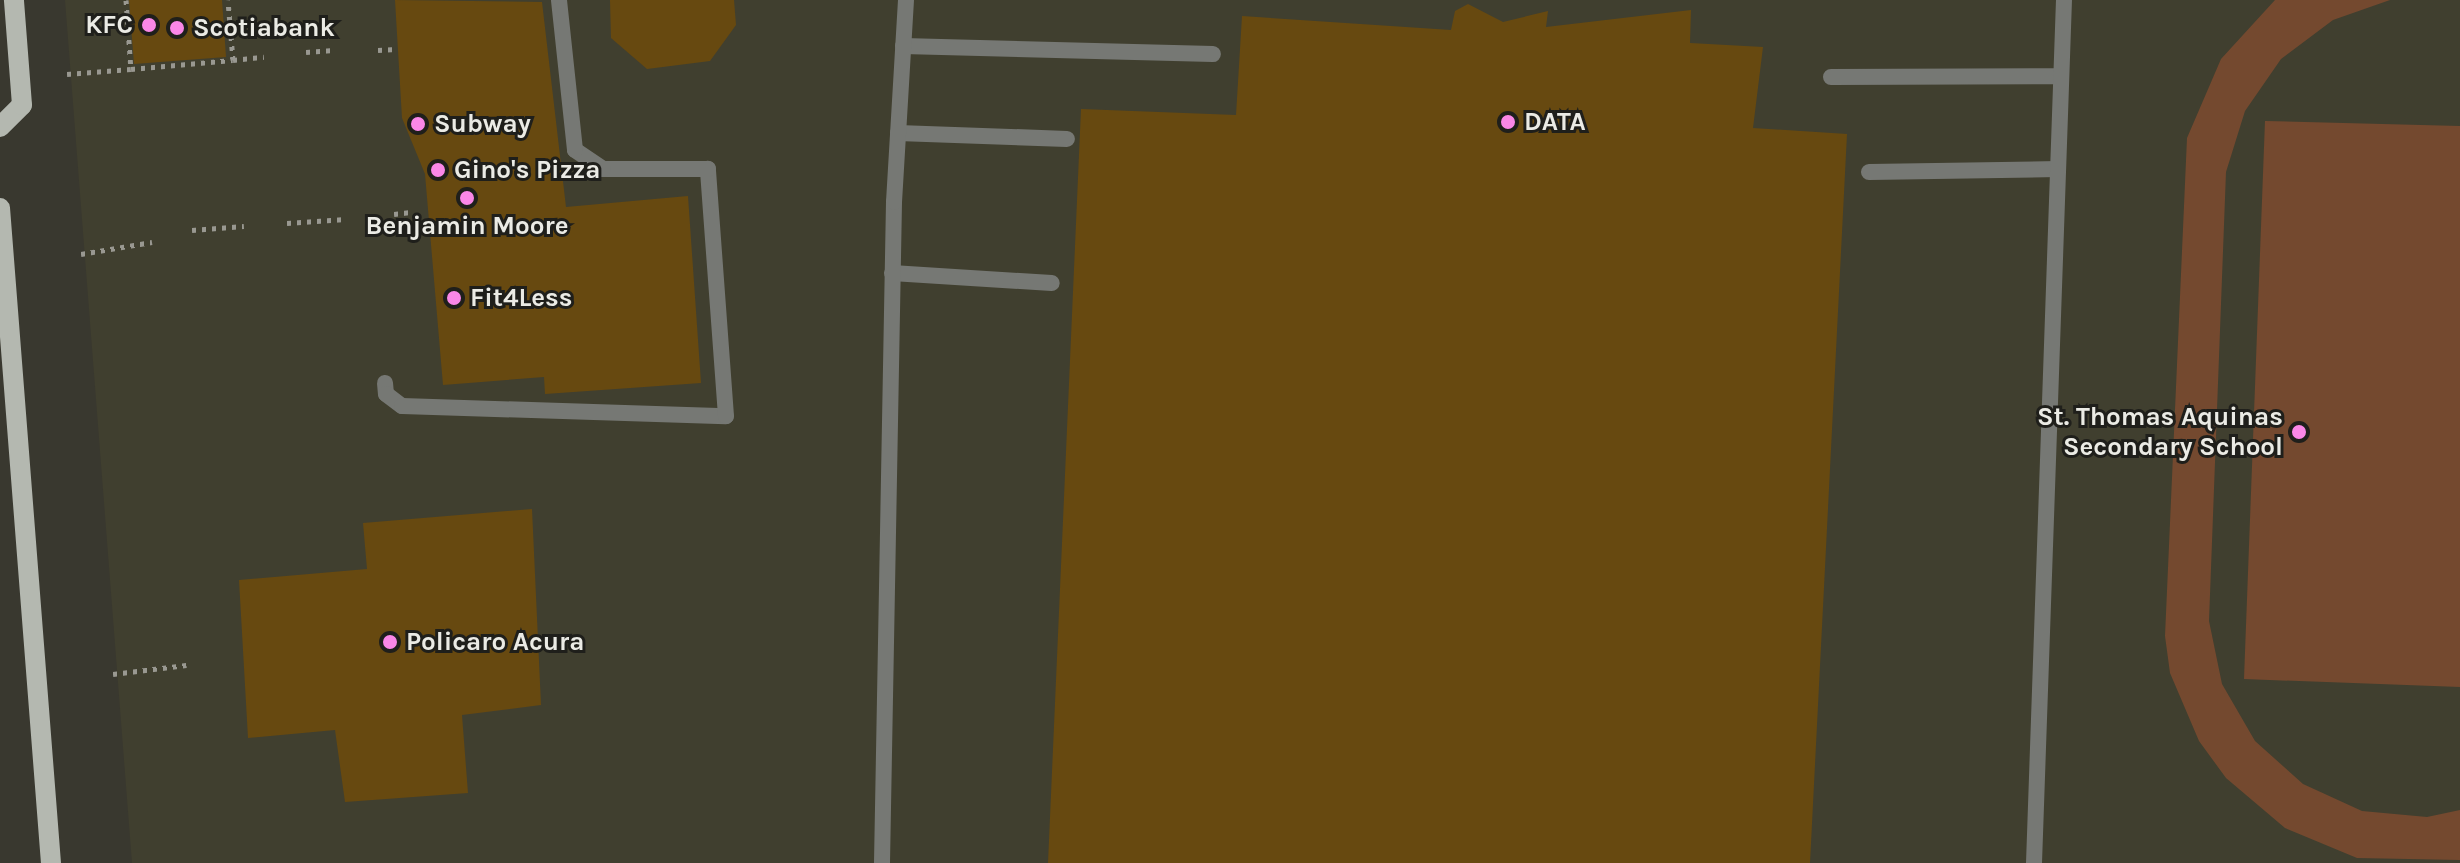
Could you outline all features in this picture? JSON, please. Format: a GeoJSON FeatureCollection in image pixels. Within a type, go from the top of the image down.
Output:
{"type":"FeatureCollection","features":[{"type":"Feature","properties":{"kind":"main road"},"geometry":{"type":"LineString","coordinates":[[0,127],[22,105],[14,0]]}},
{"type":"Feature","properties":{"kind":"main road"},"geometry":{"type":"LineString","coordinates":[[0,208],[51,863]]}},
{"type":"Feature","properties":{"kind":"lane"},"geometry":{"type":"LineString","coordinates":[[385,383],[386,394],[402,406],[726,416],[708,169],[603,169],[575,150],[559,0]]}},
{"type":"Feature","properties":{"kind":"lane"},"geometry":{"type":"LineString","coordinates":[[882,863],[892,273],[906,0]]}},
{"type":"Feature","properties":{"kind":"lane"},"geometry":{"type":"LineString","coordinates":[[2034,863],[2064,0]]}},
{"type":"Feature","properties":{"kind":"lane"},"geometry":{"type":"LineString","coordinates":[[903,46],[1213,54]]}},
{"type":"Feature","properties":{"kind":"lane"},"geometry":{"type":"LineString","coordinates":[[1831,77],[2061,76]]}},
{"type":"Feature","properties":{"kind":"lane"},"geometry":{"type":"LineString","coordinates":[[898,133],[1067,139]]}},
{"type":"Feature","properties":{"kind":"lane"},"geometry":{"type":"LineString","coordinates":[[1869,172],[2058,169]]}},
{"type":"Feature","properties":{"kind":"lane"},"geometry":{"type":"LineString","coordinates":[[892,273],[1052,283]]}},
{"type":"Feature","properties":{"kind":"path"},"geometry":{"type":"LineString","coordinates":[[126,0],[131,69]]}},
{"type":"Feature","properties":{"kind":"path"},"geometry":{"type":"LineString","coordinates":[[228,0],[233,60]]}},
{"type":"Feature","properties":{"kind":"path"},"geometry":{"type":"LineString","coordinates":[[378,50],[396,49]]}},
{"type":"Feature","properties":{"kind":"path"},"geometry":{"type":"LineString","coordinates":[[306,52],[334,50]]}},
{"type":"Feature","properties":{"kind":"path"},"geometry":{"type":"LineString","coordinates":[[67,74],[264,57]]}},
{"type":"Feature","properties":{"kind":"path"},"geometry":{"type":"LineString","coordinates":[[394,214],[411,212]]}},
{"type":"Feature","properties":{"kind":"path"},"geometry":{"type":"LineString","coordinates":[[287,223],[346,219]]}},
{"type":"Feature","properties":{"kind":"path"},"geometry":{"type":"LineString","coordinates":[[192,230],[244,226]]}},
{"type":"Feature","properties":{"kind":"path"},"geometry":{"type":"LineString","coordinates":[[81,254],[152,242]]}},
{"type":"Feature","properties":{"kind":"path"},"geometry":{"type":"LineString","coordinates":[[113,674],[186,665]]}},
{"type":"Feature","properties":{"kind":"shaded area"},"geometry":{"type":"Polygon","coordinates":[[[65,0],[2460,0],[2460,863],[132,863],[65,0]]]}},
{"type":"Feature","properties":{"kind":"shaded area"},"geometry":{"type":"Polygon","coordinates":[[[2275,0],[2390,0],[2333,20],[2281,59],[2245,111],[2226,172],[2209,621],[2222,684],[2255,741],[2303,784],[2362,811],[2427,817],[2460,810],[2460,860],[2357,858],[2285,828],[2226,778],[2199,741],[2170,673],[2165,636],[2187,138],[2221,59],[2275,0]]]}},
{"type":"Feature","properties":{"kind":"shaded area"},"geometry":{"type":"Polygon","coordinates":[[[2265,121],[2460,126],[2460,687],[2244,679],[2265,121]]]}},
{"type":"Feature","properties":{"kind":"building","name":"Scotiabank"},"geometry":{"type":"Polygon","coordinates":[[[129,0],[222,0],[226,57],[134,64],[129,0]]]}},
{"type":"Feature","properties":{"kind":"building"},"geometry":{"type":"Polygon","coordinates":[[[395,0],[542,2],[566,207],[688,196],[701,383],[545,394],[544,377],[443,385],[425,174],[402,118],[395,0]]]}},
{"type":"Feature","properties":{"kind":"building"},"geometry":{"type":"Polygon","coordinates":[[[610,0],[734,0],[736,25],[710,61],[647,69],[611,38],[610,0]]]}},
{"type":"Feature","properties":{"kind":"building"},"geometry":{"type":"Polygon","coordinates":[[[1468,4],[1503,22],[1548,11],[1546,27],[1691,10],[1690,43],[1763,47],[1753,128],[1847,134],[1810,863],[1048,863],[1081,109],[1236,115],[1242,16],[1451,30],[1455,11],[1468,4]]]}},
{"type":"Feature","properties":{"kind":"building","name":"Policaro Acura"},"geometry":{"type":"Polygon","coordinates":[[[532,509],[541,705],[462,715],[468,793],[345,802],[335,730],[248,738],[239,580],[367,569],[363,523],[532,509]]]}},
{"type":"Feature","properties":{"kind":"place","name":"KFC"},"geometry":{"type":"Point","coordinates":[149,25]}},
{"type":"Feature","properties":{"kind":"place","name":"Scotiabank"},"geometry":{"type":"Point","coordinates":[177,28]}},
{"type":"Feature","properties":{"kind":"place","name":"DATA"},"geometry":{"type":"Point","coordinates":[1508,122]}},
{"type":"Feature","properties":{"kind":"place","name":"Subway"},"geometry":{"type":"Point","coordinates":[418,124]}},
{"type":"Feature","properties":{"kind":"place","name":"Gino's Pizza"},"geometry":{"type":"Point","coordinates":[438,170]}},
{"type":"Feature","properties":{"kind":"place","name":"Benjamin Moore"},"geometry":{"type":"Point","coordinates":[467,198]}},
{"type":"Feature","properties":{"kind":"place","name":"Fit4Less"},"geometry":{"type":"Point","coordinates":[454,298]}},
{"type":"Feature","properties":{"kind":"place","name":"St. Thomas Aquinas Secondary School"},"geometry":{"type":"Point","coordinates":[2299,432]}},
{"type":"Feature","properties":{"kind":"place","name":"Policaro Acura"},"geometry":{"type":"Point","coordinates":[390,642]}}]}
